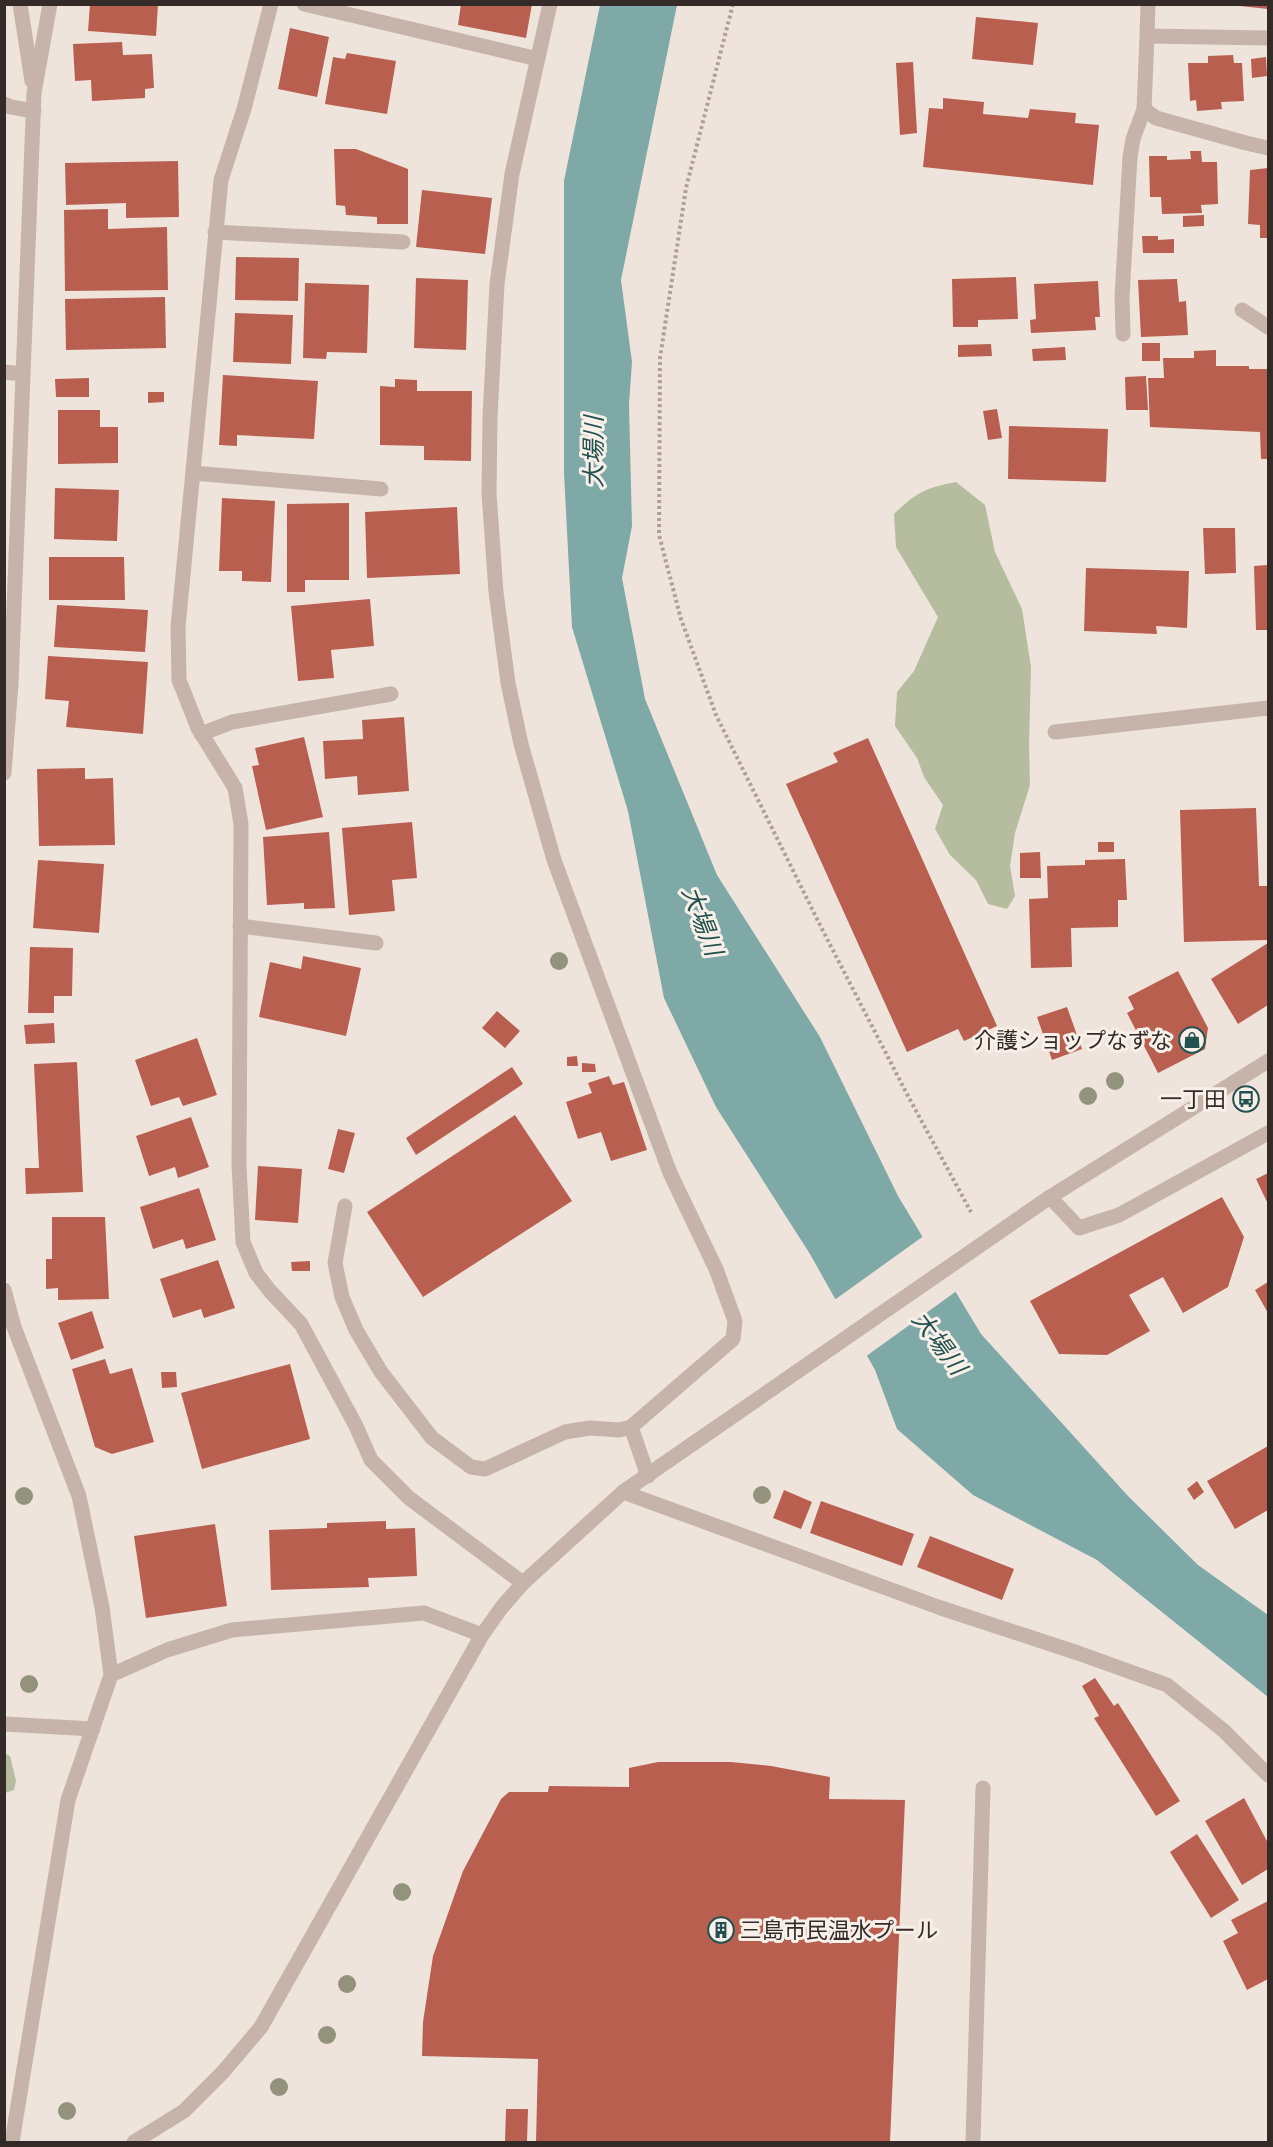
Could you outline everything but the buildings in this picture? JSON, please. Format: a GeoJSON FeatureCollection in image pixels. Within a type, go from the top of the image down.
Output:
{"type":"FeatureCollection","features":[{"type":"Feature","properties":{"kind":"street"},"geometry":{"type":"LineString","coordinates":[[4,773],[12,672],[34,111],[34,93],[20,4]]}},
{"type":"Feature","properties":{"kind":"street"},"geometry":{"type":"LineString","coordinates":[[34,93],[50,4]]}},
{"type":"Feature","properties":{"kind":"street"},"geometry":{"type":"LineString","coordinates":[[271,4],[244,109],[221,180],[178,627],[179,680],[201,734],[235,788],[241,824],[239,1166],[243,1242],[256,1273],[301,1324],[356,1426],[371,1460],[409,1498],[523,1583]]}},
{"type":"Feature","properties":{"kind":"street"},"geometry":{"type":"LineString","coordinates":[[304,4],[538,59]]}},
{"type":"Feature","properties":{"kind":"street"},"geometry":{"type":"LineString","coordinates":[[345,1206],[335,1263],[342,1297],[356,1330],[381,1372],[432,1438],[471,1467],[485,1469],[565,1432],[590,1428],[619,1430],[631,1427],[733,1339],[735,1321],[716,1269],[670,1173],[554,860],[521,744],[508,682],[496,592],[489,494],[490,417],[497,284],[514,162],[550,4]]}},
{"type":"Feature","properties":{"kind":"street"},"geometry":{"type":"LineString","coordinates":[[1123,334],[1122,297],[1130,157],[1136,129],[1144,109],[1148,4]]}},
{"type":"Feature","properties":{"kind":"street"},"geometry":{"type":"LineString","coordinates":[[1147,36],[1269,38]]}},
{"type":"Feature","properties":{"kind":"street"},"geometry":{"type":"LineString","coordinates":[[4,104],[34,111]]}},
{"type":"Feature","properties":{"kind":"street"},"geometry":{"type":"LineString","coordinates":[[1144,109],[1156,118],[1269,148]]}},
{"type":"Feature","properties":{"kind":"street"},"geometry":{"type":"LineString","coordinates":[[215,232],[403,242]]}},
{"type":"Feature","properties":{"kind":"street"},"geometry":{"type":"LineString","coordinates":[[1242,310],[1269,327]]}},
{"type":"Feature","properties":{"kind":"street"},"geometry":{"type":"LineString","coordinates":[[4,372],[23,374]]}},
{"type":"Feature","properties":{"kind":"street"},"geometry":{"type":"LineString","coordinates":[[193,473],[381,489]]}},
{"type":"Feature","properties":{"kind":"street"},"geometry":{"type":"LineString","coordinates":[[201,734],[232,722],[391,694]]}},
{"type":"Feature","properties":{"kind":"street"},"geometry":{"type":"LineString","coordinates":[[1055,732],[1269,708]]}},
{"type":"Feature","properties":{"kind":"street"},"geometry":{"type":"LineString","coordinates":[[240,926],[376,943]]}},
{"type":"Feature","properties":{"kind":"street"},"geometry":{"type":"LineString","coordinates":[[134,2142],[184,2111],[223,2073],[261,2027],[482,1635],[523,1583],[623,1492],[1050,1197],[1269,1061]]}},
{"type":"Feature","properties":{"kind":"street"},"geometry":{"type":"LineString","coordinates":[[1050,1197],[1078,1228],[1119,1215],[1269,1133]]}},
{"type":"Feature","properties":{"kind":"street"},"geometry":{"type":"LineString","coordinates":[[4,1290],[15,1327],[79,1496],[102,1607],[111,1675],[68,1800],[12,2142]]}},
{"type":"Feature","properties":{"kind":"street"},"geometry":{"type":"LineString","coordinates":[[631,1427],[648,1476]]}},
{"type":"Feature","properties":{"kind":"street"},"geometry":{"type":"LineString","coordinates":[[623,1492],[941,1608],[1167,1685],[1224,1731],[1269,1775]]}},
{"type":"Feature","properties":{"kind":"street"},"geometry":{"type":"LineString","coordinates":[[111,1675],[167,1650],[232,1630],[424,1613],[482,1635]]}},
{"type":"Feature","properties":{"kind":"street"},"geometry":{"type":"LineString","coordinates":[[4,1724],[93,1729]]}},
{"type":"Feature","properties":{"kind":"street"},"geometry":{"type":"LineString","coordinates":[[973,2142],[983,1788]]}},
{"type":"Feature","properties":{"kind":"path"},"geometry":{"type":"LineString","coordinates":[[733,4],[686,188],[660,358],[659,535],[681,619],[716,715],[887,1055],[987,1241]]}},
{"type":"Feature","properties":{"kind":"green space"},"geometry":{"type":"Polygon","coordinates":[[[956,482],[985,505],[995,552],[1022,609],[1031,667],[1030,785],[1015,833],[1010,866],[1015,896],[1007,909],[988,904],[976,880],[950,855],[935,829],[943,805],[924,777],[917,758],[895,726],[897,692],[914,671],[938,617],[896,547],[894,514],[922,492],[936,486],[956,482]]]}},
{"type":"Feature","properties":{"kind":"green space"},"geometry":{"type":"Polygon","coordinates":[[[4,1753],[10,1756],[16,1781],[14,1790],[5,1793],[4,1753]]]}},
{"type":"Feature","properties":{"kind":"water","name":"大場川"},"geometry":{"type":"Polygon","coordinates":[[[600,5],[677,5],[621,280],[632,362],[629,404],[632,526],[622,578],[645,699],[717,875],[820,1037],[898,1196],[981,1334],[1128,1496],[1198,1565],[1268,1615],[1268,1697],[1097,1560],[973,1495],[897,1429],[875,1370],[810,1254],[716,1107],[664,998],[628,811],[572,627],[564,473],[564,181],[600,5]]]}},
{"type":"Feature","properties":{"kind":"pier"},"geometry":{"type":"Polygon","coordinates":[[[925,1235],[958,1290],[865,1357],[833,1301],[925,1235]]]}},
{"type":"Feature","properties":{"kind":"place","name":"介護ショップなずな"},"geometry":{"type":"Point","coordinates":[1192,1040]}},
{"type":"Feature","properties":{"kind":"place","name":"一丁田"},"geometry":{"type":"Point","coordinates":[1246,1099]}},
{"type":"Feature","properties":{"kind":"place","name":"三島市民温水プール"},"geometry":{"type":"Point","coordinates":[721,1930]}}]}
